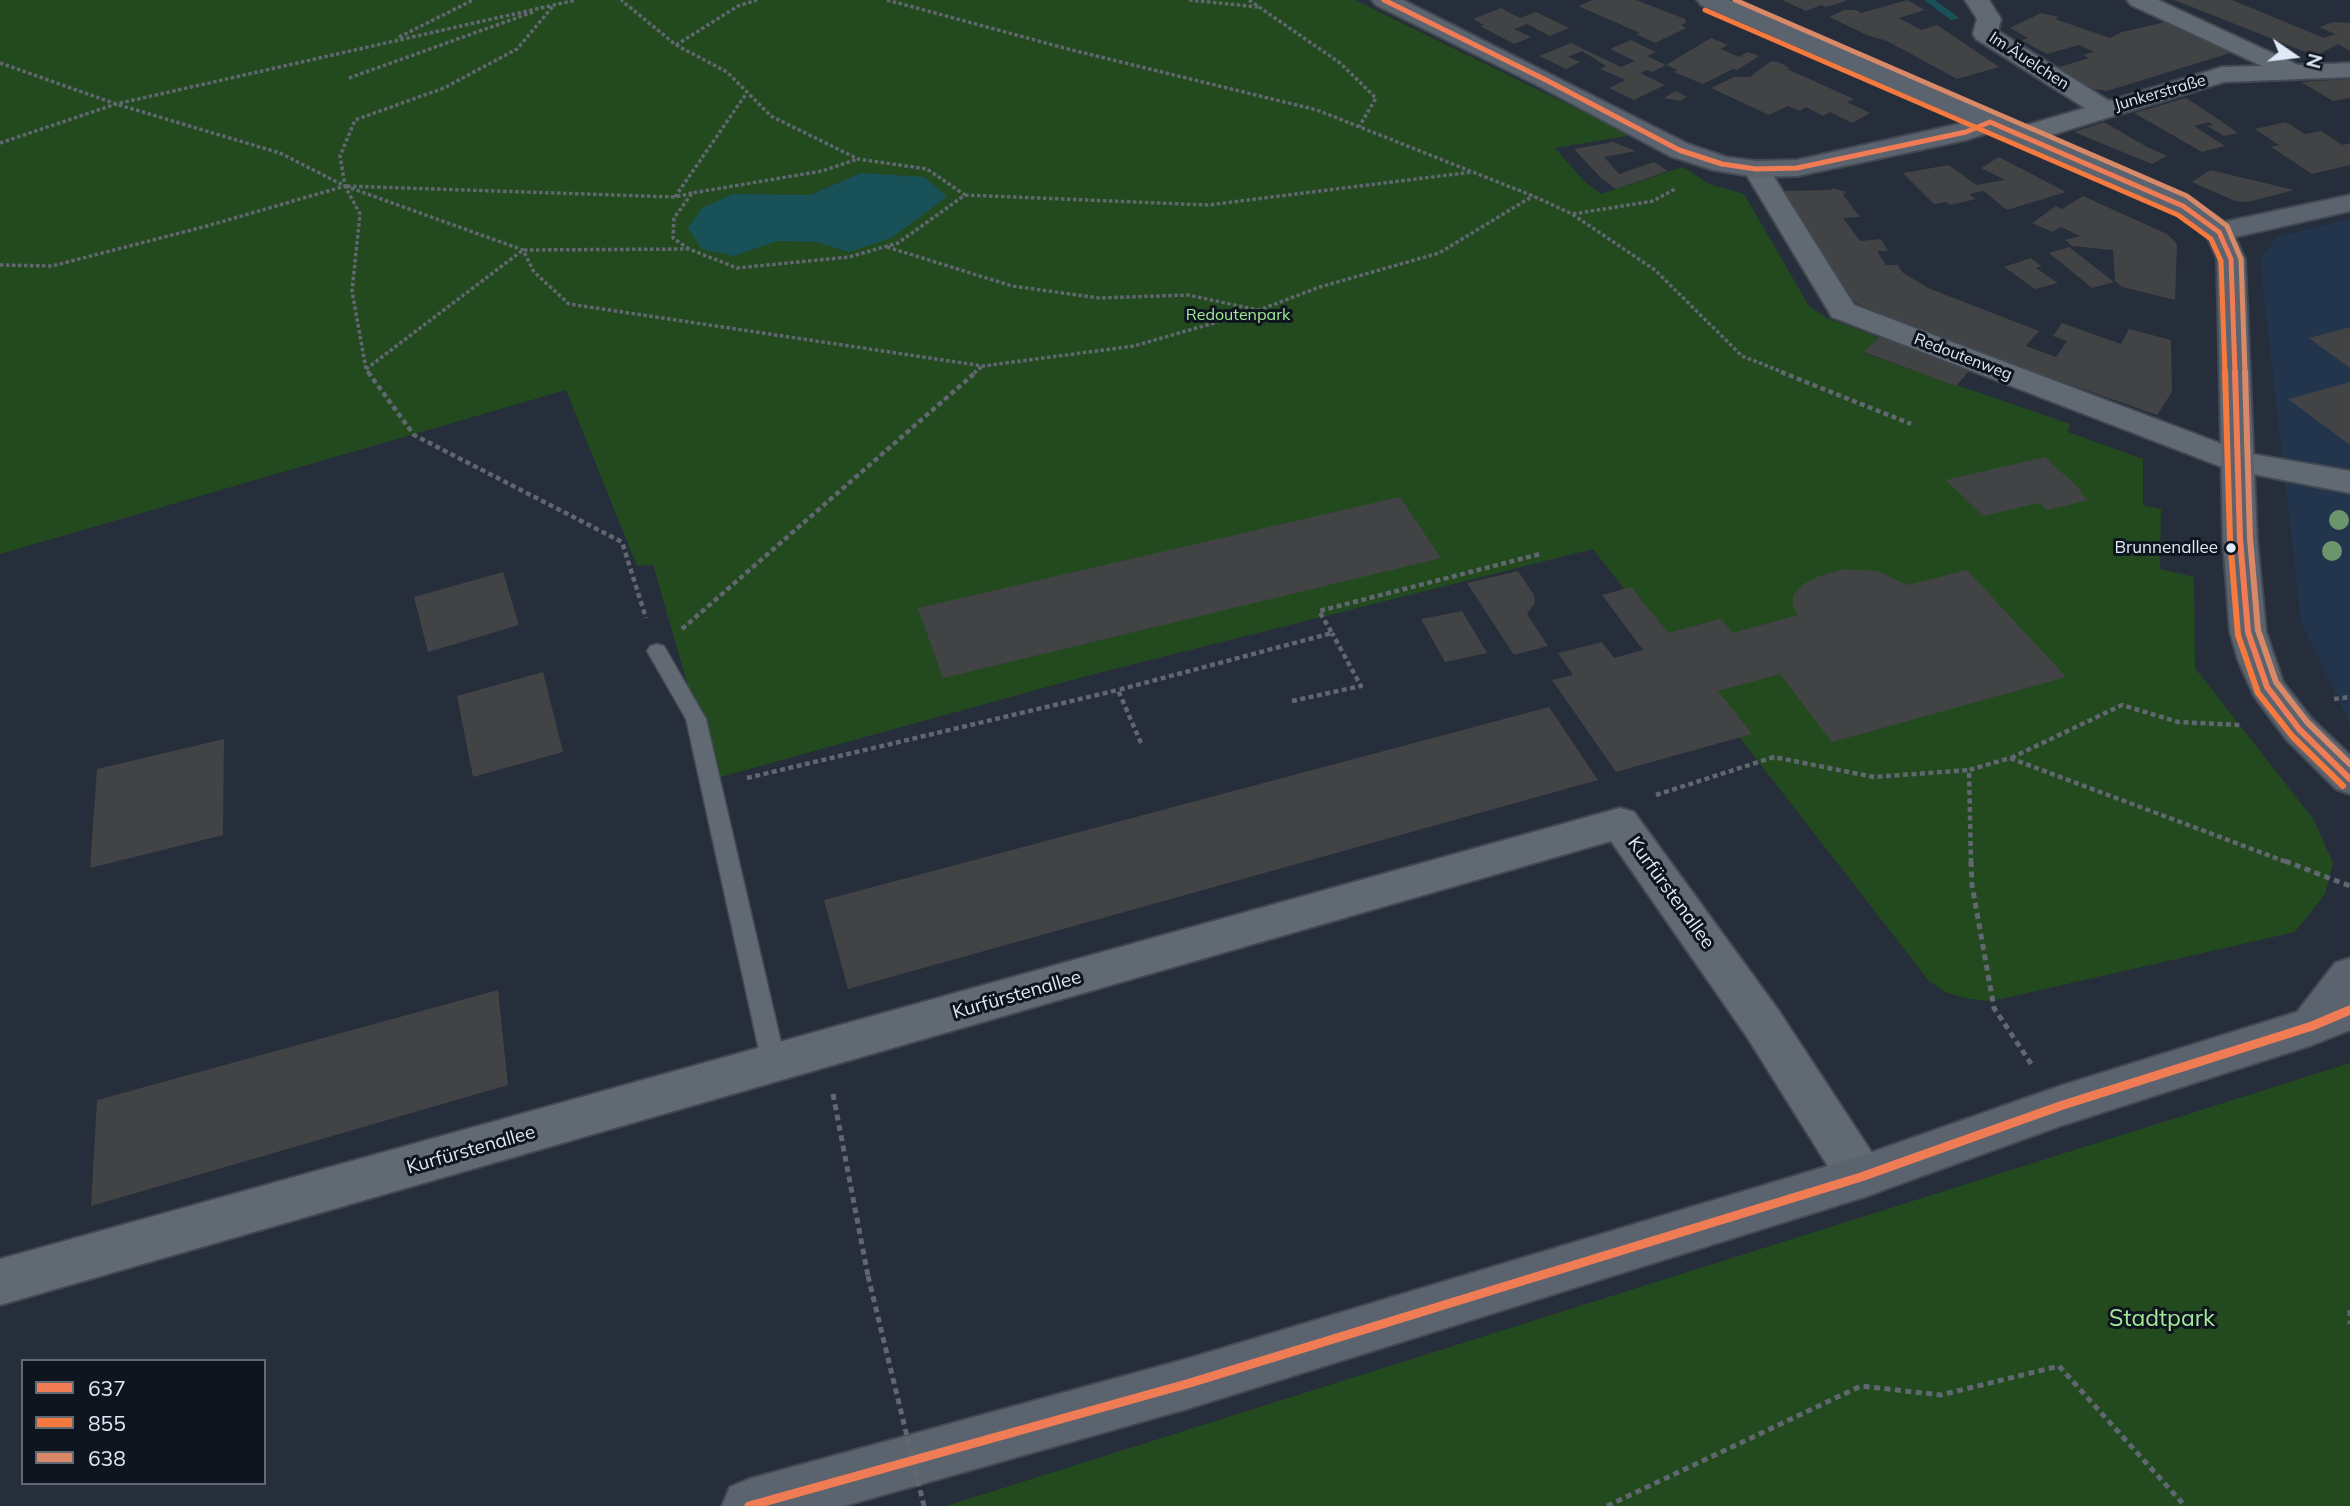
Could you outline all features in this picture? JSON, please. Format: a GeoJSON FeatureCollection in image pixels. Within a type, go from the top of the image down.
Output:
{"type":"FeatureCollection","features":[{"type":"Feature","properties":{"kind":"street"},"geometry":{"type":"LineString","coordinates":[[1384,0],[1548,81],[1679,150],[1722,164],[1756,169],[1797,168],[1966,132],[1990,122]]}},
{"type":"Feature","properties":{"kind":"street"},"geometry":{"type":"LineString","coordinates":[[1709,0],[2183,206],[2220,232],[2231,259],[2240,539],[2248,632],[2267,687],[2300,729],[2341,771],[2350,812]]}},
{"type":"Feature","properties":{"kind":"street","name":"Im Äuelchen"},"geometry":{"type":"LineString","coordinates":[[1977,0],[1989,19],[1984,34],[2104,109]]}},
{"type":"Feature","properties":{"kind":"street","name":"Junkerstraße"},"geometry":{"type":"LineString","coordinates":[[2138,0],[2298,73]]}},
{"type":"Feature","properties":{"kind":"street","name":"Junkerstraße"},"geometry":{"type":"LineString","coordinates":[[2026,138],[2036,131],[2104,109],[2222,75],[2350,70]]}},
{"type":"Feature","properties":{"kind":"street","name":"Redoutenweg"},"geometry":{"type":"LineString","coordinates":[[1756,169],[1843,311],[2239,462],[2350,482]]}},
{"type":"Feature","properties":{"kind":"street"},"geometry":{"type":"LineString","coordinates":[[2220,232],[2350,203]]}},
{"type":"Feature","properties":{"kind":"street","name":"Kurfürstenallee"},"geometry":{"type":"LineString","coordinates":[[0,1282],[774,1065],[1620,822],[1756,1013],[1861,1177]]}},
{"type":"Feature","properties":{"kind":"street"},"geometry":{"type":"LineString","coordinates":[[749,1506],[1190,1383],[1861,1177],[2060,1106],[2337,1020],[2350,976]]}},
{"type":"Feature","properties":{"kind":"lane"},"geometry":{"type":"LineString","coordinates":[[657,651],[696,719],[774,1065]]}},
{"type":"Feature","properties":{"kind":"path"},"geometry":{"type":"LineString","coordinates":[[391,42],[473,0]]}},
{"type":"Feature","properties":{"kind":"path"},"geometry":{"type":"LineString","coordinates":[[0,143],[116,104],[576,0]]}},
{"type":"Feature","properties":{"kind":"path"},"geometry":{"type":"LineString","coordinates":[[621,0],[676,45],[727,72],[746,94],[771,116],[858,159],[927,169],[965,195],[1208,205],[1473,172]]}},
{"type":"Feature","properties":{"kind":"path"},"geometry":{"type":"LineString","coordinates":[[676,45],[738,6],[757,0]]}},
{"type":"Feature","properties":{"kind":"path"},"geometry":{"type":"LineString","coordinates":[[887,0],[1081,53],[1317,110],[1533,196],[1572,214],[1655,270],[1742,356],[1911,424]]}},
{"type":"Feature","properties":{"kind":"path"},"geometry":{"type":"LineString","coordinates":[[1189,0],[1259,7]]}},
{"type":"Feature","properties":{"kind":"path"},"geometry":{"type":"LineString","coordinates":[[1250,0],[1340,63],[1376,98],[1359,127]]}},
{"type":"Feature","properties":{"kind":"path"},"geometry":{"type":"LineString","coordinates":[[349,78],[554,5]]}},
{"type":"Feature","properties":{"kind":"path"},"geometry":{"type":"LineString","coordinates":[[554,5],[517,49],[444,88],[355,120],[340,156],[345,186],[360,214],[352,291],[366,369],[414,435],[622,542],[657,651],[983,366]]}},
{"type":"Feature","properties":{"kind":"path"},"geometry":{"type":"LineString","coordinates":[[0,63],[116,104],[281,153],[345,186],[523,250],[689,249]]}},
{"type":"Feature","properties":{"kind":"path"},"geometry":{"type":"LineString","coordinates":[[675,197],[746,94]]}},
{"type":"Feature","properties":{"kind":"path"},"geometry":{"type":"LineString","coordinates":[[0,265],[52,266],[208,226],[345,186],[675,197],[822,172],[858,159]]}},
{"type":"Feature","properties":{"kind":"path"},"geometry":{"type":"LineString","coordinates":[[692,194],[674,218],[673,238],[689,249],[737,268],[849,257],[898,243],[965,195]]}},
{"type":"Feature","properties":{"kind":"path"},"geometry":{"type":"LineString","coordinates":[[523,250],[534,272],[569,304],[983,366],[1134,346],[1259,310],[1320,287],[1439,253],[1533,196]]}},
{"type":"Feature","properties":{"kind":"path"},"geometry":{"type":"LineString","coordinates":[[1572,214],[1653,201]]}},
{"type":"Feature","properties":{"kind":"path"},"geometry":{"type":"LineString","coordinates":[[886,246],[1012,286],[1099,298],[1188,295],[1259,310]]}},
{"type":"Feature","properties":{"kind":"path"},"geometry":{"type":"LineString","coordinates":[[366,369],[523,250]]}},
{"type":"Feature","properties":{"kind":"path"},"geometry":{"type":"LineString","coordinates":[[1292,701],[1361,686],[1320,611],[1540,554]]}},
{"type":"Feature","properties":{"kind":"path"},"geometry":{"type":"LineString","coordinates":[[711,786],[1118,690],[1332,633]]}},
{"type":"Feature","properties":{"kind":"path"},"geometry":{"type":"LineString","coordinates":[[1118,690],[1141,744]]}},
{"type":"Feature","properties":{"kind":"path"},"geometry":{"type":"LineString","coordinates":[[1620,822],[1638,800],[1774,757],[1874,776],[1969,770],[2010,758],[2122,705],[2178,722],[2300,729]]}},
{"type":"Feature","properties":{"kind":"path"},"geometry":{"type":"LineString","coordinates":[[2010,758],[2350,886]]}},
{"type":"Feature","properties":{"kind":"path"},"geometry":{"type":"LineString","coordinates":[[1969,770],[1972,884],[1994,1008],[2060,1106]]}},
{"type":"Feature","properties":{"kind":"path"},"geometry":{"type":"LineString","coordinates":[[825,1050],[868,1276],[924,1506]]}},
{"type":"Feature","properties":{"kind":"path"},"geometry":{"type":"LineString","coordinates":[[2350,1313],[2350,1324]]}},
{"type":"Feature","properties":{"kind":"path"},"geometry":{"type":"LineString","coordinates":[[1607,1506],[1861,1387],[1941,1395],[2059,1366],[2185,1506]]}},
{"type":"Feature","properties":{"kind":"shaded area"},"geometry":{"type":"Polygon","coordinates":[[[861,173],[924,177],[947,197],[891,238],[849,252],[816,242],[777,241],[734,256],[702,249],[688,228],[702,208],[733,194],[810,195],[861,173]]]}},
{"type":"Feature","properties":{"kind":"shaded area"},"geometry":{"type":"Polygon","coordinates":[[[2350,219],[2350,724],[2301,622],[2260,260],[2277,237],[2350,219]]]}},
{"type":"Feature","properties":{"kind":"green space","name":"Redoutenpark"},"geometry":{"type":"Polygon","coordinates":[[[0,0],[1355,0],[1624,132],[1626,136],[1555,148],[1585,182],[1601,194],[1683,167],[1709,184],[1744,194],[1809,306],[1827,318],[1878,337],[1864,353],[2070,424],[2068,432],[2143,459],[2143,505],[2161,509],[2160,569],[2194,577],[2195,668],[2314,820],[2333,863],[2325,894],[2295,932],[2001,999],[1985,1001],[1945,992],[1929,981],[1593,549],[1094,674],[709,780],[697,717],[653,565],[637,566],[566,390],[0,554],[0,0]],[[861,173],[810,195],[733,194],[777,241],[816,242],[849,252],[861,173]]]}},
{"type":"Feature","properties":{"kind":"green space","name":"Stadtpark"},"geometry":{"type":"Polygon","coordinates":[[[2350,1063],[2350,1506],[946,1506],[2350,1063]]]}},
{"type":"Feature","properties":{"kind":"building"},"geometry":{"type":"Polygon","coordinates":[[[1593,0],[1636,0],[1685,19],[1686,23],[1681,25],[1686,28],[1655,43],[1636,34],[1640,33],[1578,6],[1593,0]]]}},
{"type":"Feature","properties":{"kind":"building"},"geometry":{"type":"Polygon","coordinates":[[[1782,0],[1846,1],[1826,7],[1821,5],[1806,11],[1782,0]]]}},
{"type":"Feature","properties":{"kind":"building"},"geometry":{"type":"Polygon","coordinates":[[[1907,0],[1925,10],[1899,18],[1921,30],[1937,25],[1999,67],[1957,79],[1887,41],[1867,35],[1829,17],[1844,10],[1861,13],[1907,0]]]}},
{"type":"Feature","properties":{"kind":"building"},"geometry":{"type":"Polygon","coordinates":[[[2174,0],[2232,0],[2324,38],[2335,34],[2319,27],[2333,22],[2350,23],[2350,51],[2338,44],[2316,56],[2174,0]]]}},
{"type":"Feature","properties":{"kind":"building"},"geometry":{"type":"Polygon","coordinates":[[[1501,8],[1520,18],[1536,12],[1569,28],[1550,36],[1527,24],[1514,29],[1531,37],[1514,44],[1480,26],[1484,25],[1473,19],[1501,8]]]}},
{"type":"Feature","properties":{"kind":"building"},"geometry":{"type":"Polygon","coordinates":[[[2041,13],[2059,17],[2055,19],[2110,38],[2122,32],[2165,22],[2230,53],[2107,91],[2094,89],[2056,68],[2089,58],[2083,55],[2094,52],[2079,45],[2047,54],[2021,40],[2028,38],[2010,28],[2041,13]]]}},
{"type":"Feature","properties":{"kind":"building"},"geometry":{"type":"Polygon","coordinates":[[[1711,38],[1728,45],[1704,58],[1721,49],[1739,57],[1748,52],[1759,56],[1737,70],[1733,69],[1703,84],[1674,72],[1678,70],[1666,65],[1711,38]]]}},
{"type":"Feature","properties":{"kind":"building"},"geometry":{"type":"Polygon","coordinates":[[[1631,40],[1656,52],[1647,56],[1666,65],[1652,72],[1647,70],[1640,73],[1665,85],[1634,100],[1609,88],[1626,80],[1600,69],[1606,66],[1582,51],[1568,57],[1580,62],[1566,69],[1539,56],[1571,43],[1621,67],[1635,61],[1610,49],[1631,40]]]}},
{"type":"Feature","properties":{"kind":"building"},"geometry":{"type":"Polygon","coordinates":[[[1771,61],[1854,99],[1847,102],[1870,113],[1852,123],[1830,112],[1823,116],[1806,107],[1800,111],[1788,106],[1769,115],[1711,88],[1734,77],[1750,77],[1771,61]]]}},
{"type":"Feature","properties":{"kind":"building"},"geometry":{"type":"Polygon","coordinates":[[[2350,79],[2350,98],[2333,101],[2301,82],[2350,79]]]}},
{"type":"Feature","properties":{"kind":"building"},"geometry":{"type":"Polygon","coordinates":[[[1676,91],[1687,97],[1680,101],[1664,98],[1676,91]]]}},
{"type":"Feature","properties":{"kind":"building"},"geometry":{"type":"Polygon","coordinates":[[[2186,98],[2238,133],[2224,136],[2207,126],[2213,125],[2209,122],[2194,126],[2225,146],[2202,152],[2134,113],[2186,98]]]}},
{"type":"Feature","properties":{"kind":"building"},"geometry":{"type":"Polygon","coordinates":[[[2104,122],[2167,156],[2152,164],[2074,132],[2104,122]]]}},
{"type":"Feature","properties":{"kind":"building"},"geometry":{"type":"Polygon","coordinates":[[[2286,122],[2305,134],[2321,131],[2343,145],[2350,143],[2350,165],[2312,174],[2271,147],[2279,145],[2255,129],[2286,122]]]}},
{"type":"Feature","properties":{"kind":"building"},"geometry":{"type":"Polygon","coordinates":[[[1613,142],[1636,151],[1604,157],[1619,174],[1654,162],[1668,171],[1616,189],[1602,179],[1574,149],[1613,142]]]}},
{"type":"Feature","properties":{"kind":"building"},"geometry":{"type":"Polygon","coordinates":[[[1999,157],[2066,192],[2007,210],[1984,191],[1969,194],[1976,199],[1950,205],[1946,202],[1934,204],[1903,173],[1949,165],[1976,185],[2005,180],[1981,168],[1999,157]]]}},
{"type":"Feature","properties":{"kind":"building"},"geometry":{"type":"Polygon","coordinates":[[[2210,170],[2294,190],[2248,202],[2235,201],[2192,182],[2210,170]]]}},
{"type":"Feature","properties":{"kind":"building"},"geometry":{"type":"Polygon","coordinates":[[[1833,188],[1846,192],[1843,195],[1860,217],[1843,218],[1860,241],[1881,239],[1888,251],[1877,251],[1886,265],[1898,265],[1902,272],[1928,288],[2039,331],[2026,346],[2056,357],[2067,341],[2053,336],[2062,323],[2121,344],[2129,329],[2171,340],[2172,392],[2157,415],[1924,333],[1856,303],[1836,282],[1780,191],[1833,188]]]}},
{"type":"Feature","properties":{"kind":"building"},"geometry":{"type":"Polygon","coordinates":[[[2083,196],[2167,234],[2177,244],[2175,300],[2122,287],[2115,281],[2113,250],[2072,246],[2065,240],[2080,236],[2061,227],[2052,232],[2032,223],[2056,206],[2062,209],[2083,196]]]}},
{"type":"Feature","properties":{"kind":"building"},"geometry":{"type":"Polygon","coordinates":[[[2069,247],[2114,282],[2092,288],[2049,253],[2069,247]]]}},
{"type":"Feature","properties":{"kind":"building"},"geometry":{"type":"Polygon","coordinates":[[[2031,258],[2041,266],[2036,268],[2058,283],[2035,289],[2004,267],[2031,258]]]}},
{"type":"Feature","properties":{"kind":"building"},"geometry":{"type":"Polygon","coordinates":[[[2350,327],[2350,368],[2309,338],[2350,327]]]}},
{"type":"Feature","properties":{"kind":"building"},"geometry":{"type":"Polygon","coordinates":[[[1879,337],[1969,371],[1956,386],[1864,352],[1879,337]]]}},
{"type":"Feature","properties":{"kind":"building"},"geometry":{"type":"Polygon","coordinates":[[[2350,382],[2350,445],[2288,399],[2350,382]]]}},
{"type":"Feature","properties":{"kind":"building"},"geometry":{"type":"Polygon","coordinates":[[[2045,457],[2082,491],[2079,492],[2088,500],[2047,510],[2039,503],[1983,516],[1946,480],[2045,457]]]}},
{"type":"Feature","properties":{"kind":"building"},"geometry":{"type":"Polygon","coordinates":[[[1400,497],[1441,558],[943,678],[918,608],[1400,497]]]}},
{"type":"Feature","properties":{"kind":"building"},"geometry":{"type":"Polygon","coordinates":[[[1844,569],[1877,571],[1908,585],[1967,570],[2066,677],[1832,742],[1780,674],[1718,691],[1752,734],[1616,772],[1552,680],[1573,675],[1558,653],[1602,642],[1614,658],[1643,650],[1602,595],[1631,587],[1668,633],[1721,619],[1733,633],[1798,615],[1793,606],[1793,595],[1804,584],[1844,569]]]}},
{"type":"Feature","properties":{"kind":"building"},"geometry":{"type":"Polygon","coordinates":[[[1518,571],[1534,595],[1535,603],[1527,614],[1548,646],[1514,655],[1467,583],[1518,571]]]}},
{"type":"Feature","properties":{"kind":"building"},"geometry":{"type":"Polygon","coordinates":[[[503,572],[519,625],[428,652],[414,597],[503,572]]]}},
{"type":"Feature","properties":{"kind":"building"},"geometry":{"type":"Polygon","coordinates":[[[1462,611],[1487,653],[1445,662],[1421,619],[1462,611]]]}},
{"type":"Feature","properties":{"kind":"building"},"geometry":{"type":"Polygon","coordinates":[[[543,672],[563,752],[473,777],[457,696],[543,672]]]}},
{"type":"Feature","properties":{"kind":"building"},"geometry":{"type":"Polygon","coordinates":[[[1549,707],[1598,780],[848,989],[824,900],[1549,707]]]}},
{"type":"Feature","properties":{"kind":"building"},"geometry":{"type":"Polygon","coordinates":[[[224,739],[223,835],[90,868],[97,769],[224,739]]]}},
{"type":"Feature","properties":{"kind":"building"},"geometry":{"type":"Polygon","coordinates":[[[498,990],[508,1085],[91,1206],[97,1100],[498,990]]]}},
{"type":"Feature","properties":{"kind":"waterway"},"geometry":{"type":"LineString","coordinates":[[1929,0],[1954,18]]}},
{"type":"Feature","properties":{"kind":"transit line","name":"637"},"geometry":{"type":"LineString","coordinates":[[1384,0],[1548,81],[1679,150],[1722,164],[1756,169],[1797,168],[1966,132],[1990,122]]}},
{"type":"Feature","properties":{"kind":"transit line","name":"638"},"geometry":{"type":"LineString","coordinates":[[1735,0],[2187,196],[2227,226],[2241,259],[2250,538],[2258,630],[2276,682],[2307,722],[2350,764]]}},
{"type":"Feature","properties":{"kind":"transit line","name":"855"},"geometry":{"type":"LineString","coordinates":[[1705,10],[2178,215],[2211,239],[2221,261],[2230,539],[2238,635],[2258,693],[2292,736],[2343,786]]}},
{"type":"Feature","properties":{"kind":"transit line","name":"637"},"geometry":{"type":"LineString","coordinates":[[1990,122],[2183,206],[2219,232],[2231,259],[2240,539],[2248,632],[2267,687],[2299,729],[2350,779]]}},
{"type":"Feature","properties":{"kind":"transit line","name":"637"},"geometry":{"type":"LineString","coordinates":[[749,1506],[1190,1383],[1861,1177],[2060,1106],[2312,1026],[2350,1010]]}},
{"type":"Feature","properties":{"kind":"place","name":"Brunnenallee"},"geometry":{"type":"Point","coordinates":[2231,548]}}]}
